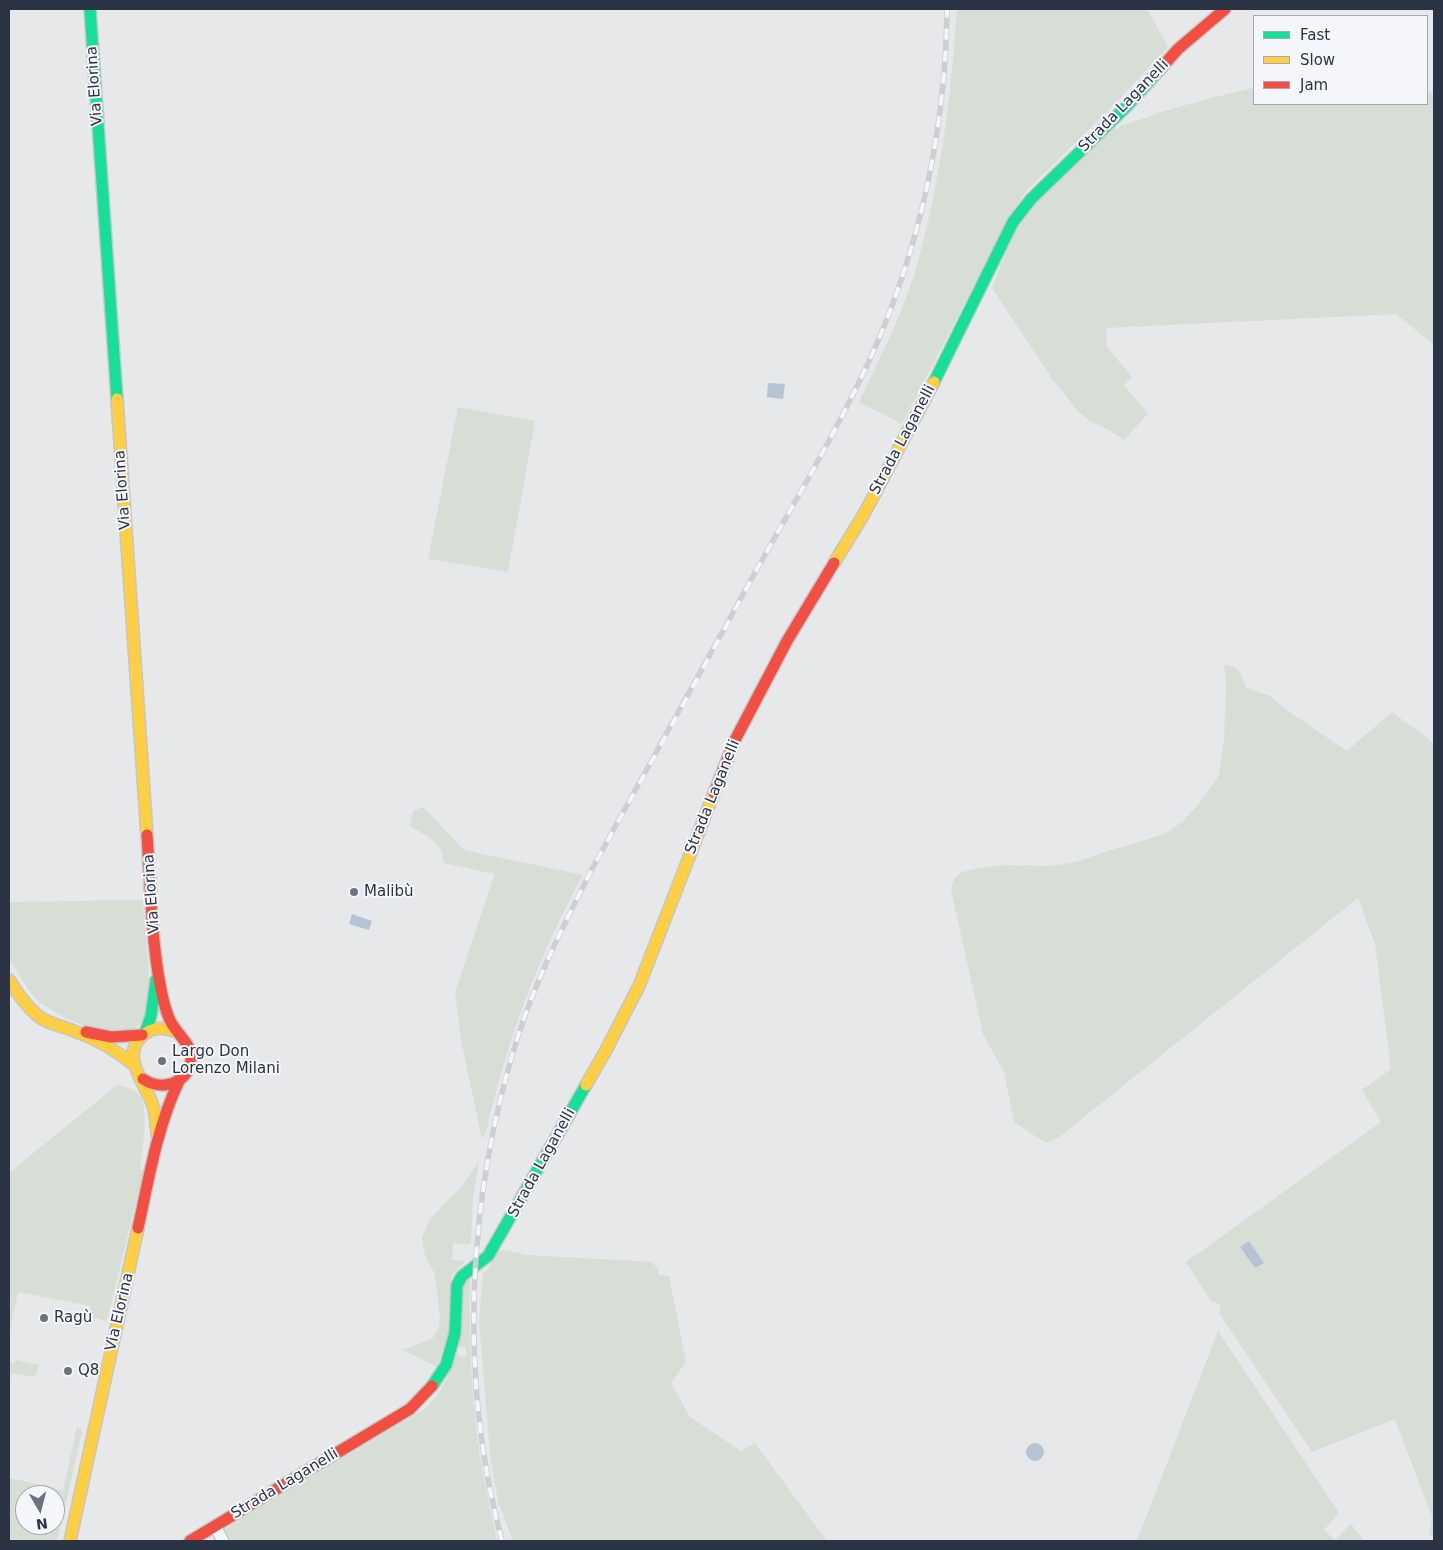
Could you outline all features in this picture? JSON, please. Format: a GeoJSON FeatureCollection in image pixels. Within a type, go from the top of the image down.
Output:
{"type":"FeatureCollection","features":[{"type":"Feature","properties":{"kind":"street","name":"Via Elorina"},"geometry":{"type":"LineString","coordinates":[[90,9],[157,972]]}},
{"type":"Feature","properties":{"kind":"street","name":"Strada Laganelli"},"geometry":{"type":"LineString","coordinates":[[190,1541],[410,1410],[439,1377],[446,1365],[455,1332],[457,1285],[462,1276],[488,1256],[605,1052],[639,986],[735,740],[786,640],[864,514],[937,376],[1013,222],[1030,198],[1126,107],[1178,49],[1226,9]]}},
{"type":"Feature","properties":{"kind":"street"},"geometry":{"type":"LineString","coordinates":[[157,972],[170,1020],[185,1039],[190,1048],[191,1057],[190,1066],[186,1074],[179,1081],[172,1096],[157,1142]]}},
{"type":"Feature","properties":{"kind":"street"},"geometry":{"type":"LineString","coordinates":[[134,1065],[134,1049],[144,1034],[151,1016],[157,972]]}},
{"type":"Feature","properties":{"kind":"street"},"geometry":{"type":"LineString","coordinates":[[9,980],[20,997],[39,1017],[75,1031],[111,1037],[144,1034],[153,1029],[162,1028],[171,1029],[179,1033]]}},
{"type":"Feature","properties":{"kind":"street"},"geometry":{"type":"LineString","coordinates":[[75,1031],[123,1056],[134,1065],[143,1079],[153,1105],[157,1142]]}},
{"type":"Feature","properties":{"kind":"street"},"geometry":{"type":"LineString","coordinates":[[143,1079],[151,1084],[160,1086],[170,1085],[179,1081]]}},
{"type":"Feature","properties":{"kind":"street","name":"Via Elorina"},"geometry":{"type":"LineString","coordinates":[[70,1541],[157,1142]]}},
{"type":"Feature","properties":{"kind":"street"},"geometry":{"type":"LineString","coordinates":[[215,1526],[223,1541]]}},
{"type":"Feature","properties":{"kind":"shaded area"},"geometry":{"type":"Polygon","coordinates":[[[957,9],[1147,9],[1168,47],[1107,112],[1025,192],[1004,227],[902,424],[859,402],[903,305],[924,240],[938,174],[948,109],[957,9]]]}},
{"type":"Feature","properties":{"kind":"shaded area"},"geometry":{"type":"Polygon","coordinates":[[[1253,88],[1253,105],[1428,105],[1428,91],[1434,94],[1434,345],[1396,314],[1106,328],[1107,347],[1132,377],[1124,385],[1148,414],[1124,440],[1090,421],[1078,411],[1053,380],[992,288],[1008,248],[1029,210],[1109,132],[1118,127],[1172,109],[1253,88]]]}},
{"type":"Feature","properties":{"kind":"shaded area"},"geometry":{"type":"Polygon","coordinates":[[[458,407],[535,421],[508,572],[428,559],[458,407]]]}},
{"type":"Feature","properties":{"kind":"shaded area"},"geometry":{"type":"Polygon","coordinates":[[[1224,665],[1230,665],[1240,672],[1246,688],[1270,696],[1288,711],[1347,751],[1392,712],[1434,743],[1434,1537],[1429,1535],[1432,1517],[1395,1419],[1312,1452],[1219,1313],[1221,1305],[1211,1301],[1186,1262],[1381,1122],[1362,1090],[1391,1069],[1375,944],[1358,898],[1058,1138],[1046,1143],[1014,1122],[1004,1072],[983,1034],[951,890],[954,879],[962,872],[980,868],[1007,865],[1051,866],[1076,862],[1165,834],[1182,822],[1199,804],[1219,775],[1224,739],[1226,682],[1224,665]]]}},
{"type":"Feature","properties":{"kind":"shaded area"},"geometry":{"type":"Polygon","coordinates":[[[423,807],[464,850],[583,875],[538,968],[514,1032],[486,1132],[482,1139],[461,1040],[455,992],[495,874],[444,863],[443,855],[437,844],[428,836],[410,826],[413,811],[423,807]]]}},
{"type":"Feature","properties":{"kind":"shaded area"},"geometry":{"type":"Polygon","coordinates":[[[143,900],[149,980],[143,1022],[132,1030],[109,1030],[82,1025],[65,1018],[39,1002],[28,989],[9,959],[9,902],[143,900]]]}},
{"type":"Feature","properties":{"kind":"shaded area"},"geometry":{"type":"Polygon","coordinates":[[[118,1084],[137,1092],[142,1100],[145,1119],[140,1168],[143,1172],[108,1317],[106,1321],[91,1317],[91,1306],[18,1292],[9,1335],[9,1173],[118,1084]]]}},
{"type":"Feature","properties":{"kind":"shaded area"},"geometry":{"type":"Polygon","coordinates":[[[479,1162],[473,1198],[471,1244],[453,1243],[452,1260],[466,1261],[452,1274],[448,1333],[437,1367],[403,1350],[432,1339],[439,1328],[440,1317],[435,1274],[425,1256],[422,1238],[430,1219],[461,1187],[479,1162]]]}},
{"type":"Feature","properties":{"kind":"shaded area"},"geometry":{"type":"Polygon","coordinates":[[[503,1250],[528,1255],[652,1262],[658,1269],[659,1275],[669,1276],[686,1362],[671,1383],[690,1417],[741,1451],[755,1443],[827,1541],[513,1541],[498,1501],[490,1455],[479,1321],[483,1274],[490,1266],[496,1254],[503,1250]]]}},
{"type":"Feature","properties":{"kind":"shaded area"},"geometry":{"type":"Polygon","coordinates":[[[470,1277],[471,1364],[476,1430],[497,1541],[231,1541],[225,1529],[423,1410],[435,1398],[444,1384],[457,1353],[461,1357],[467,1353],[465,1347],[459,1347],[457,1350],[464,1286],[470,1277]]]}},
{"type":"Feature","properties":{"kind":"shaded area"},"geometry":{"type":"Polygon","coordinates":[[[1218,1331],[1339,1513],[1324,1530],[1335,1540],[1351,1524],[1364,1541],[1137,1541],[1218,1331]]]}},
{"type":"Feature","properties":{"kind":"shaded area"},"geometry":{"type":"Polygon","coordinates":[[[16,1360],[39,1365],[35,1377],[12,1373],[9,1387],[9,1362],[15,1363],[16,1360]]]}},
{"type":"Feature","properties":{"kind":"shaded area"},"geometry":{"type":"Polygon","coordinates":[[[77,1427],[82,1430],[65,1506],[64,1485],[77,1427]]]}},
{"type":"Feature","properties":{"kind":"shaded area"},"geometry":{"type":"Polygon","coordinates":[[[9,1462],[10,1478],[41,1485],[15,1485],[15,1535],[58,1535],[57,1541],[9,1541],[9,1462]]]}},
{"type":"Feature","properties":{"kind":"water"},"geometry":{"type":"Polygon","coordinates":[[[768,383],[785,384],[783,399],[767,397],[768,383]]]}},
{"type":"Feature","properties":{"kind":"water"},"geometry":{"type":"Polygon","coordinates":[[[352,914],[372,921],[369,930],[349,924],[352,914]]]}},
{"type":"Feature","properties":{"kind":"water"},"geometry":{"type":"Polygon","coordinates":[[[1249,1241],[1264,1263],[1255,1268],[1240,1247],[1249,1241]]]}},
{"type":"Feature","properties":{"kind":"water"},"geometry":{"type":"Polygon","coordinates":[[[1031,1443],[1039,1443],[1044,1448],[1042,1459],[1031,1461],[1026,1456],[1026,1448],[1031,1443]]]}},
{"type":"Feature","properties":{"kind":"railway"},"geometry":{"type":"LineString","coordinates":[[502,1541],[488,1479],[479,1416],[474,1352],[474,1288],[479,1224],[488,1160],[501,1097],[518,1036],[543,971],[593,867],[829,441],[887,320],[915,233],[935,144],[941,99],[947,9]]}},
{"type":"Feature","properties":{"kind":"traffic: fast"},"geometry":{"type":"LineString","coordinates":[[90,9],[117,399]]}},
{"type":"Feature","properties":{"kind":"traffic: fast"},"geometry":{"type":"LineString","coordinates":[[934,382],[1013,222],[1031,199],[1126,107],[1162,67]]}},
{"type":"Feature","properties":{"kind":"traffic: fast"},"geometry":{"type":"LineString","coordinates":[[145,1033],[151,1016],[156,980]]}},
{"type":"Feature","properties":{"kind":"traffic: fast"},"geometry":{"type":"LineString","coordinates":[[432,1386],[446,1365],[455,1333],[457,1285],[462,1276],[488,1256],[586,1085]]}},
{"type":"Feature","properties":{"kind":"traffic: slow"},"geometry":{"type":"LineString","coordinates":[[834,563],[864,514],[934,382]]}},
{"type":"Feature","properties":{"kind":"traffic: slow"},"geometry":{"type":"LineString","coordinates":[[117,399],[147,835]]}},
{"type":"Feature","properties":{"kind":"traffic: slow"},"geometry":{"type":"LineString","coordinates":[[586,1085],[639,986],[714,793]]}},
{"type":"Feature","properties":{"kind":"traffic: slow"},"geometry":{"type":"LineString","coordinates":[[9,980],[26,1004],[42,1019],[97,1041],[134,1065]]}},
{"type":"Feature","properties":{"kind":"traffic: slow"},"geometry":{"type":"LineString","coordinates":[[157,1134],[153,1107],[135,1066],[134,1049],[138,1041],[146,1033],[154,1029],[166,1029],[179,1033]]}},
{"type":"Feature","properties":{"kind":"traffic: slow"},"geometry":{"type":"LineString","coordinates":[[70,1541],[138,1228]]}},
{"type":"Feature","properties":{"kind":"traffic: jam"},"geometry":{"type":"LineString","coordinates":[[1162,67],[1178,49],[1225,9]]}},
{"type":"Feature","properties":{"kind":"traffic: jam"},"geometry":{"type":"LineString","coordinates":[[714,793],[735,740],[787,641],[834,563]]}},
{"type":"Feature","properties":{"kind":"traffic: jam"},"geometry":{"type":"LineString","coordinates":[[143,1079],[158,1085],[172,1084],[184,1076],[189,1069],[191,1061],[188,1046],[168,1017],[160,983],[154,941],[147,835]]}},
{"type":"Feature","properties":{"kind":"traffic: jam"},"geometry":{"type":"LineString","coordinates":[[86,1032],[111,1037],[142,1035]]}},
{"type":"Feature","properties":{"kind":"traffic: jam"},"geometry":{"type":"LineString","coordinates":[[138,1228],[159,1135],[171,1098],[179,1081]]}},
{"type":"Feature","properties":{"kind":"traffic: jam"},"geometry":{"type":"LineString","coordinates":[[190,1541],[410,1409],[432,1386]]}},
{"type":"Feature","properties":{"kind":"place","name":"Malibù"},"geometry":{"type":"Point","coordinates":[354,892]}},
{"type":"Feature","properties":{"kind":"place","name":"Largo Don Lorenzo Milani"},"geometry":{"type":"Point","coordinates":[162,1061]}},
{"type":"Feature","properties":{"kind":"place","name":"Ragù"},"geometry":{"type":"Point","coordinates":[44,1318]}},
{"type":"Feature","properties":{"kind":"place","name":"Q8"},"geometry":{"type":"Point","coordinates":[68,1371]}}]}
